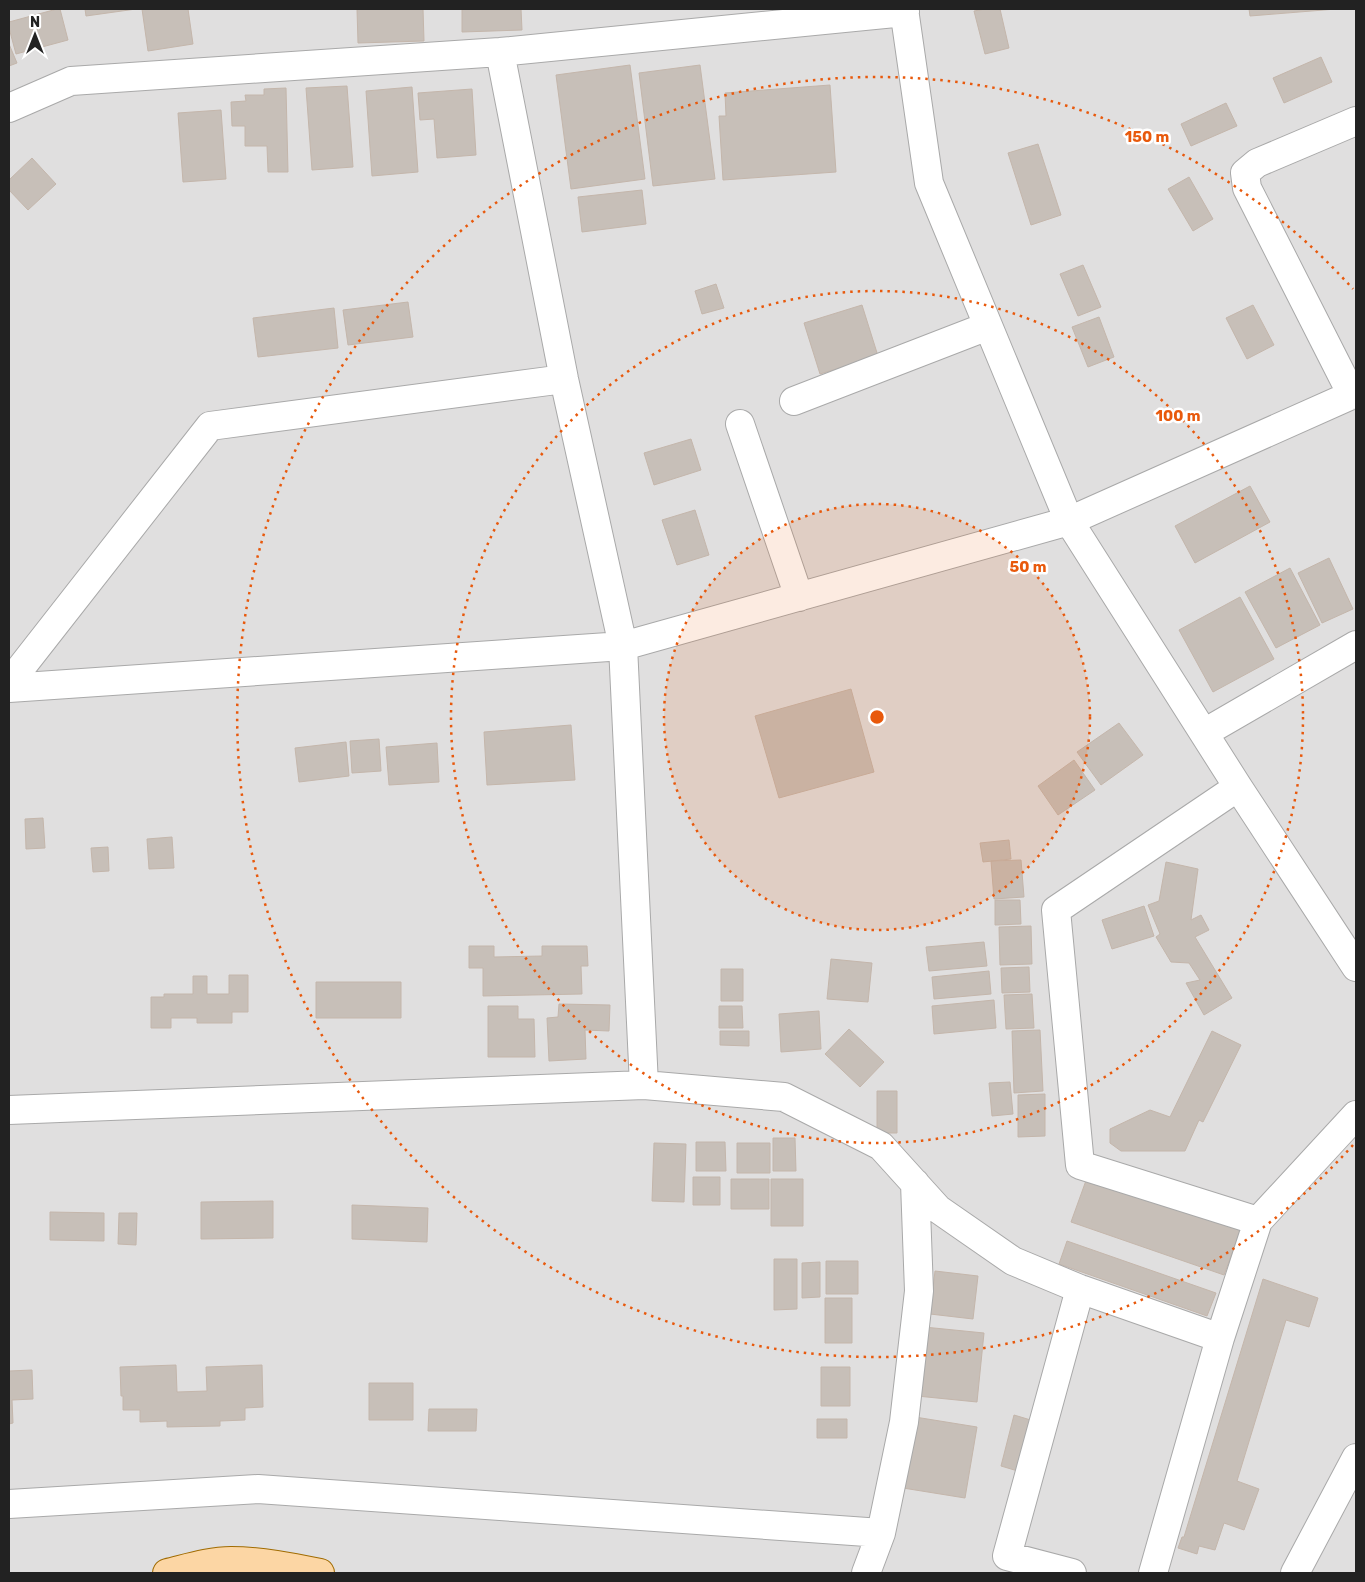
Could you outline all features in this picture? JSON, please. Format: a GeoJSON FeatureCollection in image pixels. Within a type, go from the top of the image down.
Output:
{"type":"FeatureCollection","features":[{"type":"Feature","properties":{"kind":"main road"},"geometry":{"type":"LineString","coordinates":[[167,1573],[205,1564],[231,1561],[320,1573]]}},
{"type":"Feature","properties":{"kind":"street"},"geometry":{"type":"LineString","coordinates":[[9,108],[71,81],[500,52],[905,11],[928,183],[1070,522],[1238,787],[1356,967]]}},
{"type":"Feature","properties":{"kind":"street"},"geometry":{"type":"LineString","coordinates":[[500,52],[564,379],[623,646],[644,1085]]}},
{"type":"Feature","properties":{"kind":"street"},"geometry":{"type":"LineString","coordinates":[[9,688],[623,646],[1070,522],[1354,394],[1247,188],[1245,173],[1257,163],[1356,121]]}},
{"type":"Feature","properties":{"kind":"street"},"geometry":{"type":"LineString","coordinates":[[794,400],[988,326]]}},
{"type":"Feature","properties":{"kind":"street"},"geometry":{"type":"LineString","coordinates":[[9,683],[210,426],[564,379]]}},
{"type":"Feature","properties":{"kind":"street"},"geometry":{"type":"LineString","coordinates":[[740,424],[799,597]]}},
{"type":"Feature","properties":{"kind":"street"},"geometry":{"type":"LineString","coordinates":[[1204,732],[1356,644]]}},
{"type":"Feature","properties":{"kind":"street"},"geometry":{"type":"LineString","coordinates":[[1238,787],[1056,910],[1080,1165],[1258,1221]]}},
{"type":"Feature","properties":{"kind":"street"},"geometry":{"type":"LineString","coordinates":[[9,1110],[644,1085],[784,1097],[881,1146],[938,1209],[1013,1261],[1080,1289],[1220,1338]]}},
{"type":"Feature","properties":{"kind":"street"},"geometry":{"type":"LineString","coordinates":[[1153,1573],[1220,1338],[1258,1221],[1356,1115]]}},
{"type":"Feature","properties":{"kind":"street"},"geometry":{"type":"LineString","coordinates":[[866,1573],[881,1533],[904,1422],[919,1291],[915,1183]]}},
{"type":"Feature","properties":{"kind":"street"},"geometry":{"type":"LineString","coordinates":[[1072,1573],[1007,1556],[1080,1289]]}},
{"type":"Feature","properties":{"kind":"street"},"geometry":{"type":"LineString","coordinates":[[1295,1573],[1356,1458]]}},
{"type":"Feature","properties":{"kind":"street"},"geometry":{"type":"LineString","coordinates":[[9,1504],[258,1489],[881,1533]]}},
{"type":"Feature","properties":{"kind":"shaded area"},"geometry":{"type":"Polygon","coordinates":[[[9,9],[1356,9],[1356,1573],[9,1573],[9,9]]]}},
{"type":"Feature","properties":{"kind":"building"},"geometry":{"type":"Polygon","coordinates":[[[60,9],[68,40],[16,54],[9,22],[60,9]]]}},
{"type":"Feature","properties":{"kind":"building"},"geometry":{"type":"Polygon","coordinates":[[[85,9],[136,9],[86,16],[85,9]]]}},
{"type":"Feature","properties":{"kind":"building"},"geometry":{"type":"Polygon","coordinates":[[[142,9],[188,9],[193,44],[148,51],[142,9]]]}},
{"type":"Feature","properties":{"kind":"building"},"geometry":{"type":"Polygon","coordinates":[[[357,9],[423,9],[424,41],[358,43],[357,9]]]}},
{"type":"Feature","properties":{"kind":"building"},"geometry":{"type":"Polygon","coordinates":[[[462,9],[521,9],[522,30],[462,32],[462,9]]]}},
{"type":"Feature","properties":{"kind":"building"},"geometry":{"type":"Polygon","coordinates":[[[1000,9],[1009,48],[985,54],[974,11],[1000,9]]]}},
{"type":"Feature","properties":{"kind":"building"},"geometry":{"type":"Polygon","coordinates":[[[1249,9],[1336,9],[1250,16],[1249,9]]]}},
{"type":"Feature","properties":{"kind":"building"},"geometry":{"type":"Polygon","coordinates":[[[9,44],[17,63],[9,66],[9,44]]]}},
{"type":"Feature","properties":{"kind":"building"},"geometry":{"type":"Polygon","coordinates":[[[1321,57],[1332,82],[1284,103],[1273,78],[1321,57]]]}},
{"type":"Feature","properties":{"kind":"building"},"geometry":{"type":"Polygon","coordinates":[[[630,65],[645,179],[571,189],[556,75],[630,65]]]}},
{"type":"Feature","properties":{"kind":"building"},"geometry":{"type":"Polygon","coordinates":[[[700,65],[715,179],[653,186],[639,73],[700,65]]]}},
{"type":"Feature","properties":{"kind":"building"},"geometry":{"type":"Polygon","coordinates":[[[830,85],[836,172],[723,180],[719,116],[726,116],[725,93],[830,85]]]}},
{"type":"Feature","properties":{"kind":"building"},"geometry":{"type":"Polygon","coordinates":[[[347,86],[353,167],[312,170],[306,88],[347,86]]]}},
{"type":"Feature","properties":{"kind":"building"},"geometry":{"type":"Polygon","coordinates":[[[412,87],[418,172],[372,176],[366,91],[412,87]]]}},
{"type":"Feature","properties":{"kind":"building"},"geometry":{"type":"Polygon","coordinates":[[[286,88],[288,172],[268,172],[267,146],[245,146],[245,126],[232,126],[231,102],[246,101],[245,95],[264,95],[264,89],[286,88]]]}},
{"type":"Feature","properties":{"kind":"building"},"geometry":{"type":"Polygon","coordinates":[[[472,89],[476,155],[437,158],[434,119],[420,120],[418,93],[472,89]]]}},
{"type":"Feature","properties":{"kind":"building"},"geometry":{"type":"Polygon","coordinates":[[[1226,103],[1237,126],[1191,146],[1181,124],[1226,103]]]}},
{"type":"Feature","properties":{"kind":"building"},"geometry":{"type":"Polygon","coordinates":[[[221,110],[226,179],[183,182],[178,113],[221,110]]]}},
{"type":"Feature","properties":{"kind":"building"},"geometry":{"type":"Polygon","coordinates":[[[1038,144],[1061,215],[1031,225],[1008,153],[1038,144]]]}},
{"type":"Feature","properties":{"kind":"building"},"geometry":{"type":"Polygon","coordinates":[[[32,158],[56,184],[28,210],[9,190],[9,180],[32,158]]]}},
{"type":"Feature","properties":{"kind":"building"},"geometry":{"type":"Polygon","coordinates":[[[1189,177],[1213,219],[1193,231],[1168,189],[1189,177]]]}},
{"type":"Feature","properties":{"kind":"building"},"geometry":{"type":"Polygon","coordinates":[[[642,190],[646,224],[582,232],[578,197],[642,190]]]}},
{"type":"Feature","properties":{"kind":"building"},"geometry":{"type":"Polygon","coordinates":[[[1083,265],[1101,307],[1078,316],[1060,274],[1083,265]]]}},
{"type":"Feature","properties":{"kind":"building"},"geometry":{"type":"Polygon","coordinates":[[[716,284],[724,308],[702,314],[695,291],[716,284]]]}},
{"type":"Feature","properties":{"kind":"building"},"geometry":{"type":"Polygon","coordinates":[[[408,302],[413,337],[348,345],[343,310],[408,302]]]}},
{"type":"Feature","properties":{"kind":"building"},"geometry":{"type":"Polygon","coordinates":[[[862,305],[878,356],[820,374],[804,323],[862,305]]]}},
{"type":"Feature","properties":{"kind":"building"},"geometry":{"type":"Polygon","coordinates":[[[1253,305],[1274,345],[1247,359],[1226,318],[1253,305]]]}},
{"type":"Feature","properties":{"kind":"building"},"geometry":{"type":"Polygon","coordinates":[[[334,308],[338,348],[258,357],[253,318],[334,308]]]}},
{"type":"Feature","properties":{"kind":"building"},"geometry":{"type":"Polygon","coordinates":[[[1099,317],[1114,357],[1088,367],[1072,327],[1099,317]]]}},
{"type":"Feature","properties":{"kind":"building"},"geometry":{"type":"Polygon","coordinates":[[[691,439],[701,470],[654,485],[644,453],[691,439]]]}},
{"type":"Feature","properties":{"kind":"building"},"geometry":{"type":"Polygon","coordinates":[[[1250,486],[1270,522],[1195,563],[1175,526],[1250,486]]]}},
{"type":"Feature","properties":{"kind":"building"},"geometry":{"type":"Polygon","coordinates":[[[695,510],[709,555],[677,565],[662,520],[695,510]]]}},
{"type":"Feature","properties":{"kind":"building"},"geometry":{"type":"Polygon","coordinates":[[[1329,558],[1353,609],[1322,623],[1298,573],[1329,558]]]}},
{"type":"Feature","properties":{"kind":"building"},"geometry":{"type":"Polygon","coordinates":[[[1290,568],[1320,625],[1276,648],[1245,592],[1290,568]]]}},
{"type":"Feature","properties":{"kind":"building"},"geometry":{"type":"Polygon","coordinates":[[[1240,597],[1274,659],[1213,692],[1179,630],[1240,597]]]}},
{"type":"Feature","properties":{"kind":"building"},"geometry":{"type":"Polygon","coordinates":[[[851,689],[874,772],[779,798],[755,716],[851,689]]]}},
{"type":"Feature","properties":{"kind":"building"},"geometry":{"type":"Polygon","coordinates":[[[1119,723],[1143,755],[1101,785],[1077,752],[1119,723]]]}},
{"type":"Feature","properties":{"kind":"building"},"geometry":{"type":"Polygon","coordinates":[[[571,725],[575,780],[487,785],[484,732],[571,725]]]}},
{"type":"Feature","properties":{"kind":"building"},"geometry":{"type":"Polygon","coordinates":[[[379,739],[381,771],[352,773],[350,741],[379,739]]]}},
{"type":"Feature","properties":{"kind":"building"},"geometry":{"type":"Polygon","coordinates":[[[346,742],[349,776],[299,782],[295,748],[346,742]]]}},
{"type":"Feature","properties":{"kind":"building"},"geometry":{"type":"Polygon","coordinates":[[[437,743],[439,782],[389,785],[386,747],[437,743]]]}},
{"type":"Feature","properties":{"kind":"building"},"geometry":{"type":"Polygon","coordinates":[[[1074,760],[1095,790],[1058,815],[1038,786],[1074,760]]]}},
{"type":"Feature","properties":{"kind":"building"},"geometry":{"type":"Polygon","coordinates":[[[43,818],[45,848],[26,849],[25,819],[43,818]]]}},
{"type":"Feature","properties":{"kind":"building"},"geometry":{"type":"Polygon","coordinates":[[[172,837],[174,868],[149,869],[147,839],[172,837]]]}},
{"type":"Feature","properties":{"kind":"building"},"geometry":{"type":"Polygon","coordinates":[[[1009,840],[1011,859],[983,862],[980,843],[1009,840]]]}},
{"type":"Feature","properties":{"kind":"building"},"geometry":{"type":"Polygon","coordinates":[[[108,847],[109,871],[93,872],[91,848],[108,847]]]}},
{"type":"Feature","properties":{"kind":"building"},"geometry":{"type":"Polygon","coordinates":[[[1021,860],[1024,897],[994,899],[991,861],[1021,860]]]}},
{"type":"Feature","properties":{"kind":"building"},"geometry":{"type":"Polygon","coordinates":[[[1166,862],[1198,869],[1191,920],[1201,915],[1209,930],[1195,937],[1232,998],[1204,1015],[1186,983],[1200,980],[1189,963],[1171,962],[1156,937],[1160,934],[1148,905],[1159,901],[1166,862]]]}},
{"type":"Feature","properties":{"kind":"building"},"geometry":{"type":"Polygon","coordinates":[[[995,900],[1020,900],[1021,924],[995,925],[995,900]]]}},
{"type":"Feature","properties":{"kind":"building"},"geometry":{"type":"Polygon","coordinates":[[[1144,906],[1154,936],[1112,949],[1102,920],[1144,906]]]}},
{"type":"Feature","properties":{"kind":"building"},"geometry":{"type":"Polygon","coordinates":[[[1031,926],[1032,964],[1000,965],[999,927],[1031,926]]]}},
{"type":"Feature","properties":{"kind":"building"},"geometry":{"type":"Polygon","coordinates":[[[984,942],[987,966],[929,971],[926,947],[984,942]]]}},
{"type":"Feature","properties":{"kind":"building"},"geometry":{"type":"Polygon","coordinates":[[[469,946],[494,946],[494,957],[542,956],[542,946],[587,946],[588,966],[581,966],[582,994],[483,996],[483,968],[469,968],[469,946]]]}},
{"type":"Feature","properties":{"kind":"building"},"geometry":{"type":"Polygon","coordinates":[[[831,959],[872,963],[868,1002],[827,999],[831,959]]]}},
{"type":"Feature","properties":{"kind":"building"},"geometry":{"type":"Polygon","coordinates":[[[1029,967],[1030,992],[1002,993],[1001,968],[1029,967]]]}},
{"type":"Feature","properties":{"kind":"building"},"geometry":{"type":"Polygon","coordinates":[[[721,969],[743,969],[743,1001],[721,1001],[721,969]]]}},
{"type":"Feature","properties":{"kind":"building"},"geometry":{"type":"Polygon","coordinates":[[[989,971],[991,994],[934,999],[932,977],[989,971]]]}},
{"type":"Feature","properties":{"kind":"building"},"geometry":{"type":"Polygon","coordinates":[[[229,975],[248,975],[248,1012],[232,1012],[232,1023],[197,1023],[197,1018],[171,1018],[171,1028],[151,1028],[151,997],[164,997],[164,994],[193,994],[193,976],[207,976],[207,994],[229,994],[229,975]]]}},
{"type":"Feature","properties":{"kind":"building"},"geometry":{"type":"Polygon","coordinates":[[[316,982],[401,982],[401,1018],[316,1018],[316,982]]]}},
{"type":"Feature","properties":{"kind":"building"},"geometry":{"type":"Polygon","coordinates":[[[1032,994],[1034,1028],[1006,1029],[1004,995],[1032,994]]]}},
{"type":"Feature","properties":{"kind":"building"},"geometry":{"type":"Polygon","coordinates":[[[994,1000],[996,1028],[934,1034],[932,1006],[994,1000]]]}},
{"type":"Feature","properties":{"kind":"building"},"geometry":{"type":"Polygon","coordinates":[[[559,1004],[610,1005],[609,1031],[585,1030],[586,1059],[549,1061],[547,1018],[558,1017],[559,1004]]]}},
{"type":"Feature","properties":{"kind":"building"},"geometry":{"type":"Polygon","coordinates":[[[488,1006],[518,1006],[518,1019],[534,1019],[535,1057],[488,1057],[488,1006]]]}},
{"type":"Feature","properties":{"kind":"building"},"geometry":{"type":"Polygon","coordinates":[[[719,1006],[742,1006],[743,1028],[719,1028],[719,1006]]]}},
{"type":"Feature","properties":{"kind":"building"},"geometry":{"type":"Polygon","coordinates":[[[819,1011],[821,1049],[781,1052],[779,1014],[819,1011]]]}},
{"type":"Feature","properties":{"kind":"building"},"geometry":{"type":"Polygon","coordinates":[[[849,1029],[884,1062],[860,1087],[825,1054],[849,1029]]]}},
{"type":"Feature","properties":{"kind":"building"},"geometry":{"type":"Polygon","coordinates":[[[1040,1030],[1043,1091],[1014,1093],[1012,1031],[1040,1030]]]}},
{"type":"Feature","properties":{"kind":"building"},"geometry":{"type":"Polygon","coordinates":[[[720,1031],[749,1031],[749,1046],[720,1045],[720,1031]]]}},
{"type":"Feature","properties":{"kind":"building"},"geometry":{"type":"Polygon","coordinates":[[[1212,1031],[1241,1045],[1203,1122],[1199,1120],[1185,1151],[1121,1151],[1110,1143],[1110,1129],[1150,1110],[1170,1117],[1212,1031]]]}},
{"type":"Feature","properties":{"kind":"building"},"geometry":{"type":"Polygon","coordinates":[[[1010,1082],[1013,1114],[992,1116],[989,1083],[1010,1082]]]}},
{"type":"Feature","properties":{"kind":"building"},"geometry":{"type":"Polygon","coordinates":[[[877,1091],[897,1091],[897,1133],[877,1133],[877,1091]]]}},
{"type":"Feature","properties":{"kind":"building"},"geometry":{"type":"Polygon","coordinates":[[[1045,1094],[1045,1136],[1018,1137],[1018,1095],[1045,1094]]]}},
{"type":"Feature","properties":{"kind":"building"},"geometry":{"type":"Polygon","coordinates":[[[773,1138],[795,1138],[796,1171],[773,1171],[773,1138]]]}},
{"type":"Feature","properties":{"kind":"building"},"geometry":{"type":"Polygon","coordinates":[[[696,1142],[725,1142],[726,1171],[696,1171],[696,1142]]]}},
{"type":"Feature","properties":{"kind":"building"},"geometry":{"type":"Polygon","coordinates":[[[654,1143],[686,1144],[684,1202],[652,1201],[654,1143]]]}},
{"type":"Feature","properties":{"kind":"building"},"geometry":{"type":"Polygon","coordinates":[[[737,1143],[770,1143],[770,1173],[737,1173],[737,1143]]]}},
{"type":"Feature","properties":{"kind":"building"},"geometry":{"type":"Polygon","coordinates":[[[1088,1175],[1241,1229],[1224,1275],[1071,1222],[1088,1175]]]}},
{"type":"Feature","properties":{"kind":"building"},"geometry":{"type":"Polygon","coordinates":[[[693,1177],[720,1177],[720,1205],[693,1205],[693,1177]]]}},
{"type":"Feature","properties":{"kind":"building"},"geometry":{"type":"Polygon","coordinates":[[[731,1179],[769,1179],[769,1209],[731,1209],[731,1179]]]}},
{"type":"Feature","properties":{"kind":"building"},"geometry":{"type":"Polygon","coordinates":[[[771,1179],[803,1179],[803,1226],[771,1226],[771,1179]]]}},
{"type":"Feature","properties":{"kind":"building"},"geometry":{"type":"Polygon","coordinates":[[[273,1201],[273,1238],[201,1239],[201,1202],[273,1201]]]}},
{"type":"Feature","properties":{"kind":"building"},"geometry":{"type":"Polygon","coordinates":[[[352,1205],[428,1208],[427,1242],[352,1239],[352,1205]]]}},
{"type":"Feature","properties":{"kind":"building"},"geometry":{"type":"Polygon","coordinates":[[[50,1212],[104,1213],[104,1241],[50,1240],[50,1212]]]}},
{"type":"Feature","properties":{"kind":"building"},"geometry":{"type":"Polygon","coordinates":[[[119,1213],[137,1213],[136,1245],[118,1244],[119,1213]]]}},
{"type":"Feature","properties":{"kind":"building"},"geometry":{"type":"Polygon","coordinates":[[[1067,1241],[1216,1293],[1207,1316],[1059,1264],[1067,1241]]]}},
{"type":"Feature","properties":{"kind":"building"},"geometry":{"type":"Polygon","coordinates":[[[774,1259],[797,1259],[797,1309],[774,1310],[774,1259]]]}},
{"type":"Feature","properties":{"kind":"building"},"geometry":{"type":"Polygon","coordinates":[[[826,1261],[858,1261],[858,1294],[826,1294],[826,1261]]]}},
{"type":"Feature","properties":{"kind":"building"},"geometry":{"type":"Polygon","coordinates":[[[820,1262],[820,1297],[802,1298],[802,1263],[820,1262]]]}},
{"type":"Feature","properties":{"kind":"building"},"geometry":{"type":"Polygon","coordinates":[[[935,1271],[978,1276],[973,1319],[930,1314],[935,1271]]]}},
{"type":"Feature","properties":{"kind":"building"},"geometry":{"type":"Polygon","coordinates":[[[1263,1279],[1318,1298],[1309,1327],[1286,1320],[1237,1481],[1259,1489],[1244,1530],[1224,1523],[1215,1550],[1199,1546],[1197,1554],[1178,1548],[1182,1537],[1184,1537],[1263,1279]]]}},
{"type":"Feature","properties":{"kind":"building"},"geometry":{"type":"Polygon","coordinates":[[[825,1298],[852,1298],[852,1343],[825,1343],[825,1298]]]}},
{"type":"Feature","properties":{"kind":"building"},"geometry":{"type":"Polygon","coordinates":[[[924,1327],[984,1333],[977,1402],[917,1396],[924,1327]]]}},
{"type":"Feature","properties":{"kind":"building"},"geometry":{"type":"Polygon","coordinates":[[[176,1365],[177,1392],[207,1391],[206,1367],[262,1365],[263,1407],[245,1408],[245,1420],[220,1421],[220,1426],[167,1427],[167,1421],[140,1422],[140,1410],[123,1410],[120,1367],[176,1365]]]}},
{"type":"Feature","properties":{"kind":"building"},"geometry":{"type":"Polygon","coordinates":[[[821,1367],[850,1367],[850,1406],[821,1406],[821,1367]]]}},
{"type":"Feature","properties":{"kind":"building"},"geometry":{"type":"Polygon","coordinates":[[[32,1370],[33,1399],[12,1400],[13,1423],[9,1424],[9,1371],[32,1370]]]}},
{"type":"Feature","properties":{"kind":"building"},"geometry":{"type":"Polygon","coordinates":[[[369,1383],[413,1383],[413,1420],[369,1420],[369,1383]]]}},
{"type":"Feature","properties":{"kind":"building"},"geometry":{"type":"Polygon","coordinates":[[[429,1409],[477,1409],[476,1431],[428,1431],[429,1409]]]}},
{"type":"Feature","properties":{"kind":"building"},"geometry":{"type":"Polygon","coordinates":[[[1014,1415],[1034,1421],[1021,1472],[1001,1466],[1014,1415]]]}},
{"type":"Feature","properties":{"kind":"building"},"geometry":{"type":"Polygon","coordinates":[[[915,1417],[977,1427],[965,1498],[903,1488],[915,1417]]]}},
{"type":"Feature","properties":{"kind":"building"},"geometry":{"type":"Polygon","coordinates":[[[817,1419],[847,1419],[847,1438],[817,1438],[817,1419]]]}}]}
